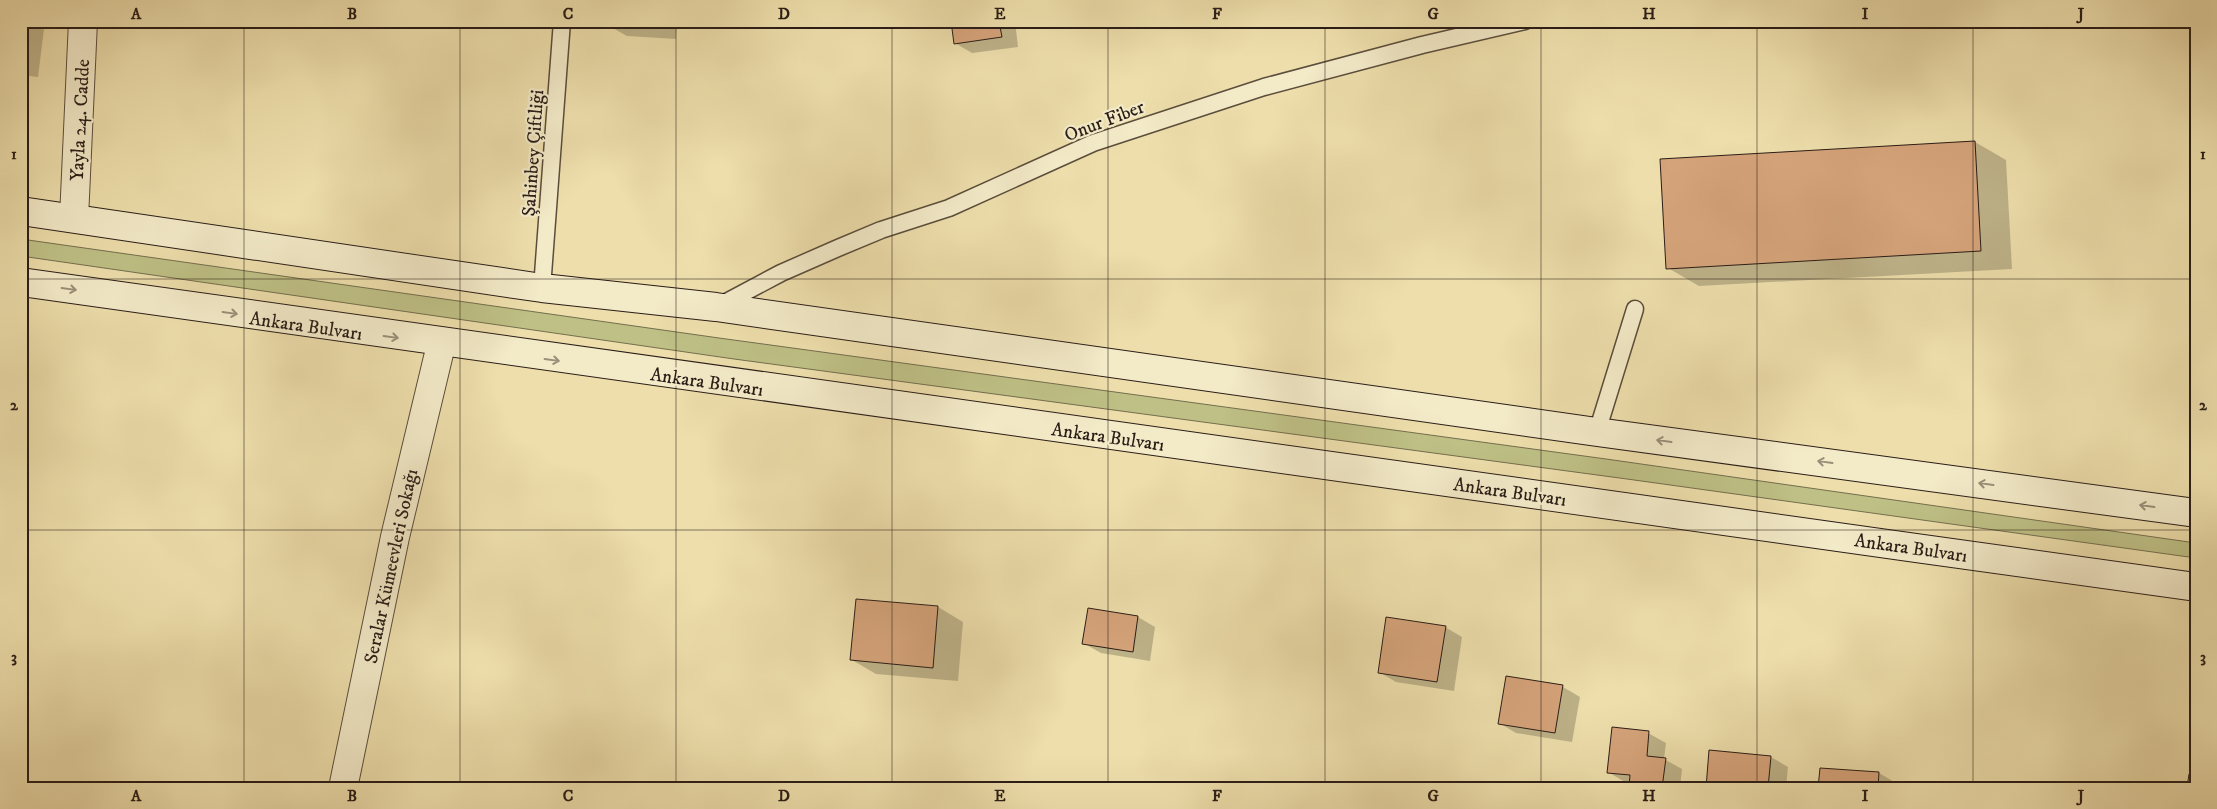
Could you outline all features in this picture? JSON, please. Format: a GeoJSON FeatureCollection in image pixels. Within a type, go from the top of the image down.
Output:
{"type":"FeatureCollection","features":[{"type":"Feature","properties":{"kind":"main road","name":"Yayla 24. Cadde"},"geometry":{"type":"LineString","coordinates":[[74,218],[83,21]]}},
{"type":"Feature","properties":{"kind":"main road"},"geometry":{"type":"LineString","coordinates":[[21,211],[542,288],[716,307],[1597,432],[2196,512]]}},
{"type":"Feature","properties":{"kind":"main road","name":"Ankara Bulvarı"},"geometry":{"type":"LineString","coordinates":[[21,282],[441,345],[1581,500],[2196,588]]}},
{"type":"Feature","properties":{"kind":"main road","name":"Seralar Kümeevleri Sokağı"},"geometry":{"type":"LineString","coordinates":[[343,788],[395,537],[441,345]]}},
{"type":"Feature","properties":{"kind":"lane","name":"Şahinbey Çiftliği"},"geometry":{"type":"LineString","coordinates":[[542,288],[562,21]]}},
{"type":"Feature","properties":{"kind":"lane","name":"Onur Fiber"},"geometry":{"type":"LineString","coordinates":[[716,307],[781,273],[838,248],[882,230],[949,208],[1093,143],[1264,87],[1422,45],[1525,21]]}},
{"type":"Feature","properties":{"kind":"lane"},"geometry":{"type":"LineString","coordinates":[[1597,432],[1635,310]]}},
{"type":"Feature","properties":{"kind":"green space"},"geometry":{"type":"Polygon","coordinates":[[[21,239],[719,338],[1606,459],[2196,543],[2196,558],[1627,479],[734,359],[21,256],[21,239]]]}},
{"type":"Feature","properties":{"kind":"building"},"geometry":{"type":"Polygon","coordinates":[[[601,21],[652,21],[652,25],[601,21]]]}},
{"type":"Feature","properties":{"kind":"building"},"geometry":{"type":"Polygon","coordinates":[[[951,21],[999,21],[1002,37],[954,44],[951,21]]]}},
{"type":"Feature","properties":{"kind":"building"},"geometry":{"type":"Polygon","coordinates":[[[1975,141],[1981,251],[1666,269],[1660,159],[1975,141]]]}},
{"type":"Feature","properties":{"kind":"building"},"geometry":{"type":"Polygon","coordinates":[[[856,599],[938,606],[933,668],[850,660],[856,599]]]}},
{"type":"Feature","properties":{"kind":"building"},"geometry":{"type":"Polygon","coordinates":[[[1088,608],[1138,616],[1133,652],[1082,644],[1088,608]]]}},
{"type":"Feature","properties":{"kind":"building"},"geometry":{"type":"Polygon","coordinates":[[[1386,617],[1446,626],[1437,682],[1378,673],[1386,617]]]}},
{"type":"Feature","properties":{"kind":"building"},"geometry":{"type":"Polygon","coordinates":[[[1506,676],[1563,685],[1555,733],[1498,724],[1506,676]]]}},
{"type":"Feature","properties":{"kind":"building"},"geometry":{"type":"Polygon","coordinates":[[[1612,727],[1649,731],[1647,756],[1666,758],[1662,788],[1629,788],[1630,775],[1607,773],[1612,727]]]}},
{"type":"Feature","properties":{"kind":"building"},"geometry":{"type":"Polygon","coordinates":[[[1709,750],[1771,756],[1768,788],[1706,788],[1709,750]]]}},
{"type":"Feature","properties":{"kind":"building"},"geometry":{"type":"Polygon","coordinates":[[[1820,768],[1879,772],[1878,788],[1818,788],[1820,768]]]}},
{"type":"Feature","properties":{"kind":"building"},"geometry":{"type":"Polygon","coordinates":[[[2189,774],[2196,775],[2196,788],[2187,788],[2189,774]]]}}]}
